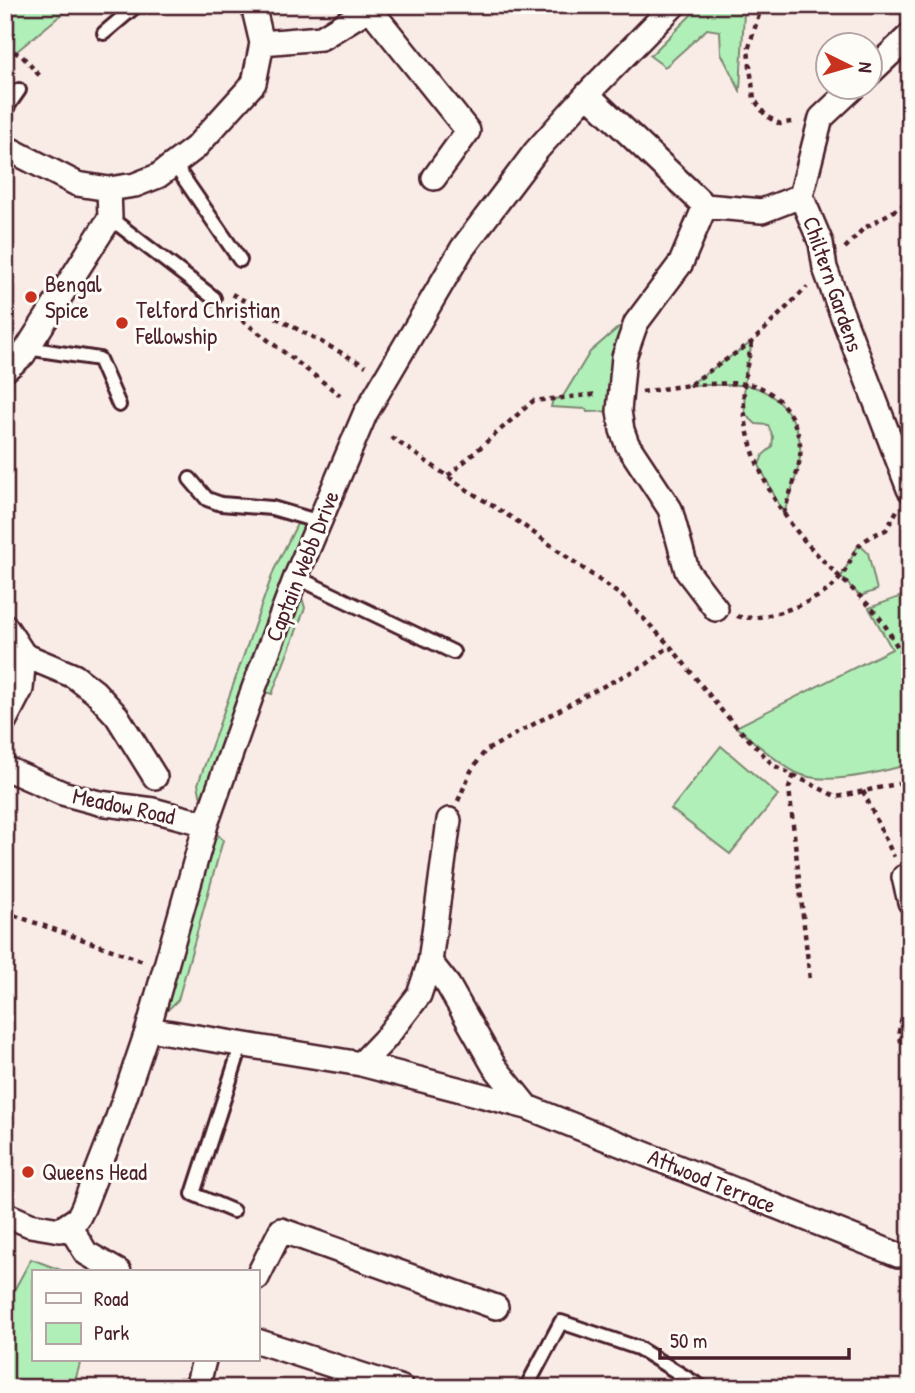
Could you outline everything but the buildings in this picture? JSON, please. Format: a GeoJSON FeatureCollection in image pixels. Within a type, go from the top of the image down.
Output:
{"type":"FeatureCollection","features":[{"type":"Feature","properties":{"kind":"street"},"geometry":{"type":"LineString","coordinates":[[5,147],[77,184],[109,189],[135,185],[158,176],[195,148],[254,83],[262,43],[253,5]]}},
{"type":"Feature","properties":{"kind":"street","name":"Captain Webb Drive"},"geometry":{"type":"LineString","coordinates":[[76,1216],[115,1126],[148,1029],[206,824],[254,688],[296,577],[365,414],[462,249],[536,151],[674,5]]}},
{"type":"Feature","properties":{"kind":"street"},"geometry":{"type":"LineString","coordinates":[[262,43],[321,38],[373,7],[468,131],[434,178]]}},
{"type":"Feature","properties":{"kind":"street"},"geometry":{"type":"LineString","coordinates":[[884,59],[910,35]]}},
{"type":"Feature","properties":{"kind":"street"},"geometry":{"type":"LineString","coordinates":[[587,94],[705,206],[762,211],[801,196]]}},
{"type":"Feature","properties":{"kind":"street"},"geometry":{"type":"LineString","coordinates":[[821,118],[838,102]]}},
{"type":"Feature","properties":{"kind":"street","name":"Chiltern Gardens"},"geometry":{"type":"LineString","coordinates":[[821,118],[801,196],[821,243],[825,268],[909,489]]}},
{"type":"Feature","properties":{"kind":"street"},"geometry":{"type":"LineString","coordinates":[[5,370],[27,348],[110,218],[109,189]]}},
{"type":"Feature","properties":{"kind":"street"},"geometry":{"type":"LineString","coordinates":[[705,206],[681,262],[636,323],[624,357],[619,411],[622,430],[628,444],[670,509],[687,571],[716,609]]}},
{"type":"Feature","properties":{"kind":"street"},"geometry":{"type":"LineString","coordinates":[[5,626],[24,655],[21,689],[5,720]]}},
{"type":"Feature","properties":{"kind":"street","name":"Meadow Road"},"geometry":{"type":"LineString","coordinates":[[24,655],[74,676],[95,692],[117,716],[155,777]]}},
{"type":"Feature","properties":{"kind":"street","name":"Meadow Road"},"geometry":{"type":"LineString","coordinates":[[5,768],[62,793],[99,803],[153,810],[206,824]]}},
{"type":"Feature","properties":{"kind":"street"},"geometry":{"type":"LineString","coordinates":[[361,1064],[385,1039],[419,995],[430,962],[449,821]]}},
{"type":"Feature","properties":{"kind":"street"},"geometry":{"type":"LineString","coordinates":[[904,877],[910,902]]}},
{"type":"Feature","properties":{"kind":"street","name":"Attwood Terrace"},"geometry":{"type":"LineString","coordinates":[[430,962],[448,985],[494,1066],[527,1107]]}},
{"type":"Feature","properties":{"kind":"street","name":"Attwood Terrace"},"geometry":{"type":"LineString","coordinates":[[148,1029],[361,1064],[527,1107],[904,1258]]}},
{"type":"Feature","properties":{"kind":"street"},"geometry":{"type":"LineString","coordinates":[[5,1214],[30,1226],[60,1230],[76,1216],[86,1253],[116,1270]]}},
{"type":"Feature","properties":{"kind":"street"},"geometry":{"type":"LineString","coordinates":[[259,1274],[281,1230],[496,1307]]}},
{"type":"Feature","properties":{"kind":"street"},"geometry":{"type":"LineString","coordinates":[[259,1342],[402,1388]]}},
{"type":"Feature","properties":{"kind":"street"},"geometry":{"type":"LineString","coordinates":[[197,1388],[204,1362]]}},
{"type":"Feature","properties":{"kind":"lane"},"geometry":{"type":"LineString","coordinates":[[104,33],[137,5]]}},
{"type":"Feature","properties":{"kind":"lane"},"geometry":{"type":"LineString","coordinates":[[5,110],[19,90]]}},
{"type":"Feature","properties":{"kind":"lane"},"geometry":{"type":"LineString","coordinates":[[174,164],[240,260]]}},
{"type":"Feature","properties":{"kind":"lane"},"geometry":{"type":"LineString","coordinates":[[110,218],[212,296]]}},
{"type":"Feature","properties":{"kind":"lane"},"geometry":{"type":"LineString","coordinates":[[27,348],[99,359],[119,405]]}},
{"type":"Feature","properties":{"kind":"lane"},"geometry":{"type":"LineString","coordinates":[[190,479],[207,499],[221,504],[271,508],[320,522]]}},
{"type":"Feature","properties":{"kind":"lane"},"geometry":{"type":"LineString","coordinates":[[296,577],[453,652]]}},
{"type":"Feature","properties":{"kind":"lane"},"geometry":{"type":"LineString","coordinates":[[233,1211],[193,1194],[242,1043]]}},
{"type":"Feature","properties":{"kind":"lane"},"geometry":{"type":"LineString","coordinates":[[526,1388],[561,1322],[638,1348],[703,1388]]}},
{"type":"Feature","properties":{"kind":"path"},"geometry":{"type":"LineString","coordinates":[[762,5],[748,50],[754,99],[766,116],[780,124],[821,118]]}},
{"type":"Feature","properties":{"kind":"path"},"geometry":{"type":"LineString","coordinates":[[5,47],[22,56],[40,76]]}},
{"type":"Feature","properties":{"kind":"path"},"geometry":{"type":"LineString","coordinates":[[689,385],[752,342],[863,229],[902,206],[910,209]]}},
{"type":"Feature","properties":{"kind":"path"},"geometry":{"type":"LineString","coordinates":[[340,395],[212,296],[222,289],[387,377]]}},
{"type":"Feature","properties":{"kind":"path"},"geometry":{"type":"LineString","coordinates":[[752,342],[744,384],[752,450],[784,515],[814,552],[878,615],[910,666]]}},
{"type":"Feature","properties":{"kind":"path"},"geometry":{"type":"LineString","coordinates":[[448,476],[533,401],[622,391],[646,392],[689,385],[744,384],[759,387],[776,398],[793,418],[800,440],[800,458],[784,515]]}},
{"type":"Feature","properties":{"kind":"path"},"geometry":{"type":"LineString","coordinates":[[391,437],[520,523],[623,597],[670,646],[722,711],[773,765],[836,797],[910,781]]}},
{"type":"Feature","properties":{"kind":"path"},"geometry":{"type":"LineString","coordinates":[[716,609],[744,619],[773,614],[819,597],[841,577],[859,544],[886,530],[909,489]]}},
{"type":"Feature","properties":{"kind":"path"},"geometry":{"type":"LineString","coordinates":[[449,821],[471,771],[485,751],[647,664],[670,646]]}},
{"type":"Feature","properties":{"kind":"path"},"geometry":{"type":"LineString","coordinates":[[794,775],[789,788],[810,979]]}},
{"type":"Feature","properties":{"kind":"path"},"geometry":{"type":"LineString","coordinates":[[863,791],[904,877]]}},
{"type":"Feature","properties":{"kind":"path"},"geometry":{"type":"LineString","coordinates":[[5,912],[166,969]]}},
{"type":"Feature","properties":{"kind":"path"},"geometry":{"type":"LineString","coordinates":[[910,979],[898,1036],[907,1050],[910,1050]]}},
{"type":"Feature","properties":{"kind":"green space"},"geometry":{"type":"Polygon","coordinates":[[[5,5],[73,5],[5,61],[5,5]]]}},
{"type":"Feature","properties":{"kind":"green space"},"geometry":{"type":"Polygon","coordinates":[[[701,5],[749,5],[744,12],[740,91],[721,53],[720,31],[707,29],[665,67],[650,56],[701,5]]]}},
{"type":"Feature","properties":{"kind":"green space"},"geometry":{"type":"Polygon","coordinates":[[[619,327],[632,332],[619,411],[587,412],[586,409],[551,407],[553,399],[562,398],[590,352],[619,327]]]}},
{"type":"Feature","properties":{"kind":"green space"},"geometry":{"type":"Polygon","coordinates":[[[752,342],[744,384],[767,393],[786,409],[800,443],[798,471],[784,515],[759,465],[763,455],[772,447],[773,437],[768,425],[756,424],[745,414],[744,385],[689,385],[752,342]]]}},
{"type":"Feature","properties":{"kind":"green space"},"geometry":{"type":"Polygon","coordinates":[[[301,516],[320,522],[296,577],[305,608],[272,694],[254,688],[206,823],[223,840],[178,1000],[148,1029],[206,824],[198,784],[274,570],[301,516]]]}},
{"type":"Feature","properties":{"kind":"green space"},"geometry":{"type":"Polygon","coordinates":[[[859,544],[868,553],[877,590],[860,596],[841,577],[859,544]]]}},
{"type":"Feature","properties":{"kind":"green space"},"geometry":{"type":"Polygon","coordinates":[[[910,593],[910,764],[854,777],[809,777],[783,765],[736,727],[892,649],[869,608],[910,593]]]}},
{"type":"Feature","properties":{"kind":"green space"},"geometry":{"type":"Polygon","coordinates":[[[721,746],[778,795],[730,854],[671,809],[721,746]]]}},
{"type":"Feature","properties":{"kind":"green space"},"geometry":{"type":"Polygon","coordinates":[[[31,1259],[61,1270],[32,1270],[32,1362],[80,1362],[73,1388],[5,1388],[5,1307],[31,1259]]]}},
{"type":"Feature","properties":{"kind":"place","name":"Bengal Spice"},"geometry":{"type":"Point","coordinates":[31,297]}},
{"type":"Feature","properties":{"kind":"place","name":"Telford Christian Fellowship"},"geometry":{"type":"Point","coordinates":[122,323]}},
{"type":"Feature","properties":{"kind":"place","name":"Queens Head"},"geometry":{"type":"Point","coordinates":[28,1172]}}]}
